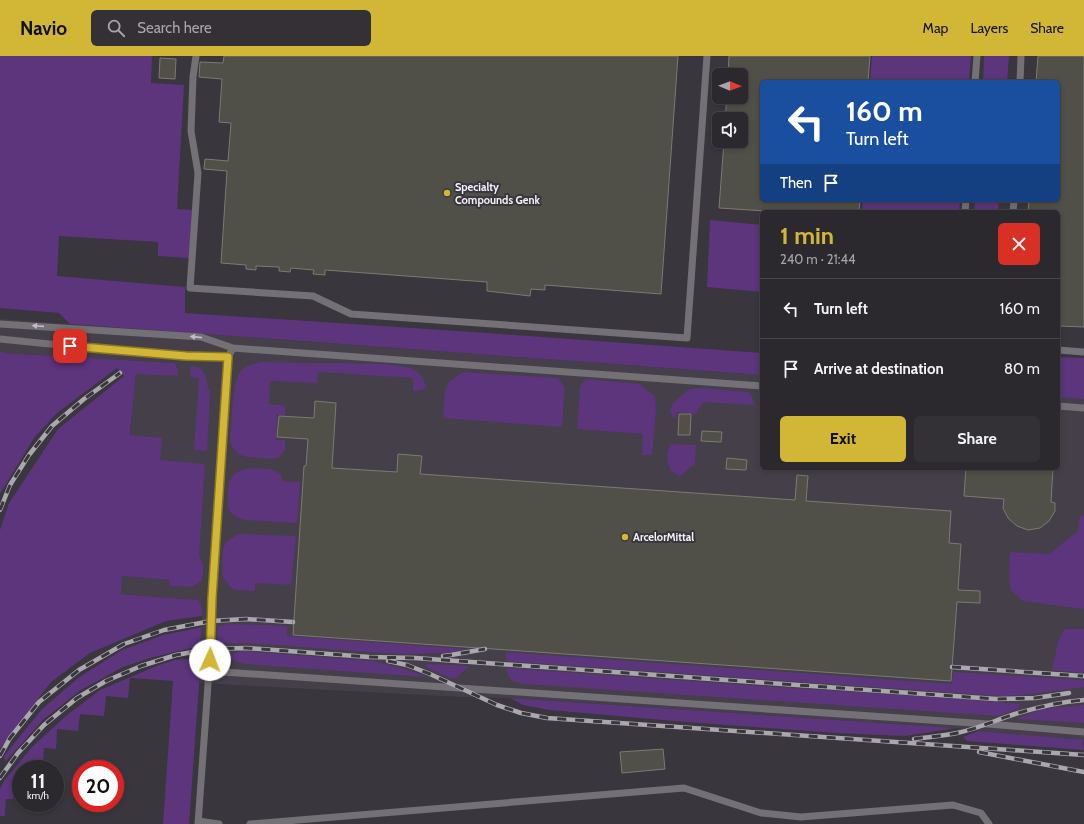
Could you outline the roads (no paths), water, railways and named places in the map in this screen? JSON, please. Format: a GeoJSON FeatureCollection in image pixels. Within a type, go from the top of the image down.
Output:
{"type":"FeatureCollection","features":[{"type":"Feature","properties":{"kind":"lane"},"geometry":{"type":"LineString","coordinates":[[196,56],[193,77],[191,131],[198,173],[190,288],[313,296],[351,314],[687,338],[707,56]]}},
{"type":"Feature","properties":{"kind":"lane"},"geometry":{"type":"LineString","coordinates":[[975,80],[977,56]]}},
{"type":"Feature","properties":{"kind":"lane"},"geometry":{"type":"LineString","coordinates":[[1020,80],[1021,56]]}},
{"type":"Feature","properties":{"kind":"lane"},"geometry":{"type":"LineString","coordinates":[[0,324],[201,337],[233,348],[760,386]]}},
{"type":"Feature","properties":{"kind":"lane"},"geometry":{"type":"LineString","coordinates":[[0,339],[186,356],[228,357]]}},
{"type":"Feature","properties":{"kind":"lane"},"geometry":{"type":"LineString","coordinates":[[219,824],[198,822],[209,671],[212,598],[228,357],[233,348]]}},
{"type":"Feature","properties":{"kind":"lane"},"geometry":{"type":"LineString","coordinates":[[1060,350],[1084,352]]}},
{"type":"Feature","properties":{"kind":"lane"},"geometry":{"type":"LineString","coordinates":[[1060,406],[1084,408]]}},
{"type":"Feature","properties":{"kind":"lane"},"geometry":{"type":"LineString","coordinates":[[209,671],[988,724],[1084,732]]}},
{"type":"Feature","properties":{"kind":"lane"},"geometry":{"type":"LineString","coordinates":[[250,824],[684,788],[761,813],[801,817],[953,805],[981,813],[989,824]]}},
{"type":"Feature","properties":{"kind":"railway"},"geometry":{"type":"LineString","coordinates":[[0,510],[10,485],[29,455],[52,426],[84,399],[120,373]]}},
{"type":"Feature","properties":{"kind":"railway"},"geometry":{"type":"LineString","coordinates":[[0,756],[10,738],[39,702],[79,670],[124,644],[164,630],[211,621],[246,619],[293,622]]}},
{"type":"Feature","properties":{"kind":"railway"},"geometry":{"type":"LineString","coordinates":[[0,778],[18,753],[44,725],[77,698],[106,681],[141,666],[176,655],[210,649],[247,648],[369,657],[415,658],[996,699],[1035,698],[1069,693]]}},
{"type":"Feature","properties":{"kind":"railway"},"geometry":{"type":"LineString","coordinates":[[443,656],[485,649]]}},
{"type":"Feature","properties":{"kind":"railway"},"geometry":{"type":"LineString","coordinates":[[388,661],[407,665],[430,674],[497,705],[521,713],[547,718],[1084,755]]}},
{"type":"Feature","properties":{"kind":"railway"},"geometry":{"type":"LineString","coordinates":[[952,667],[1083,676]]}},
{"type":"Feature","properties":{"kind":"railway"},"geometry":{"type":"LineString","coordinates":[[914,739],[957,733],[1032,709],[1058,703],[1084,700]]}},
{"type":"Feature","properties":{"kind":"railway"},"geometry":{"type":"LineString","coordinates":[[979,752],[1084,772]]}},
{"type":"Feature","properties":{"kind":"place","name":"Specialty Compounds Genk"},"geometry":{"type":"Point","coordinates":[447,193]}},
{"type":"Feature","properties":{"kind":"place","name":"ArcelorMittal"},"geometry":{"type":"Point","coordinates":[625,537]}}]}
